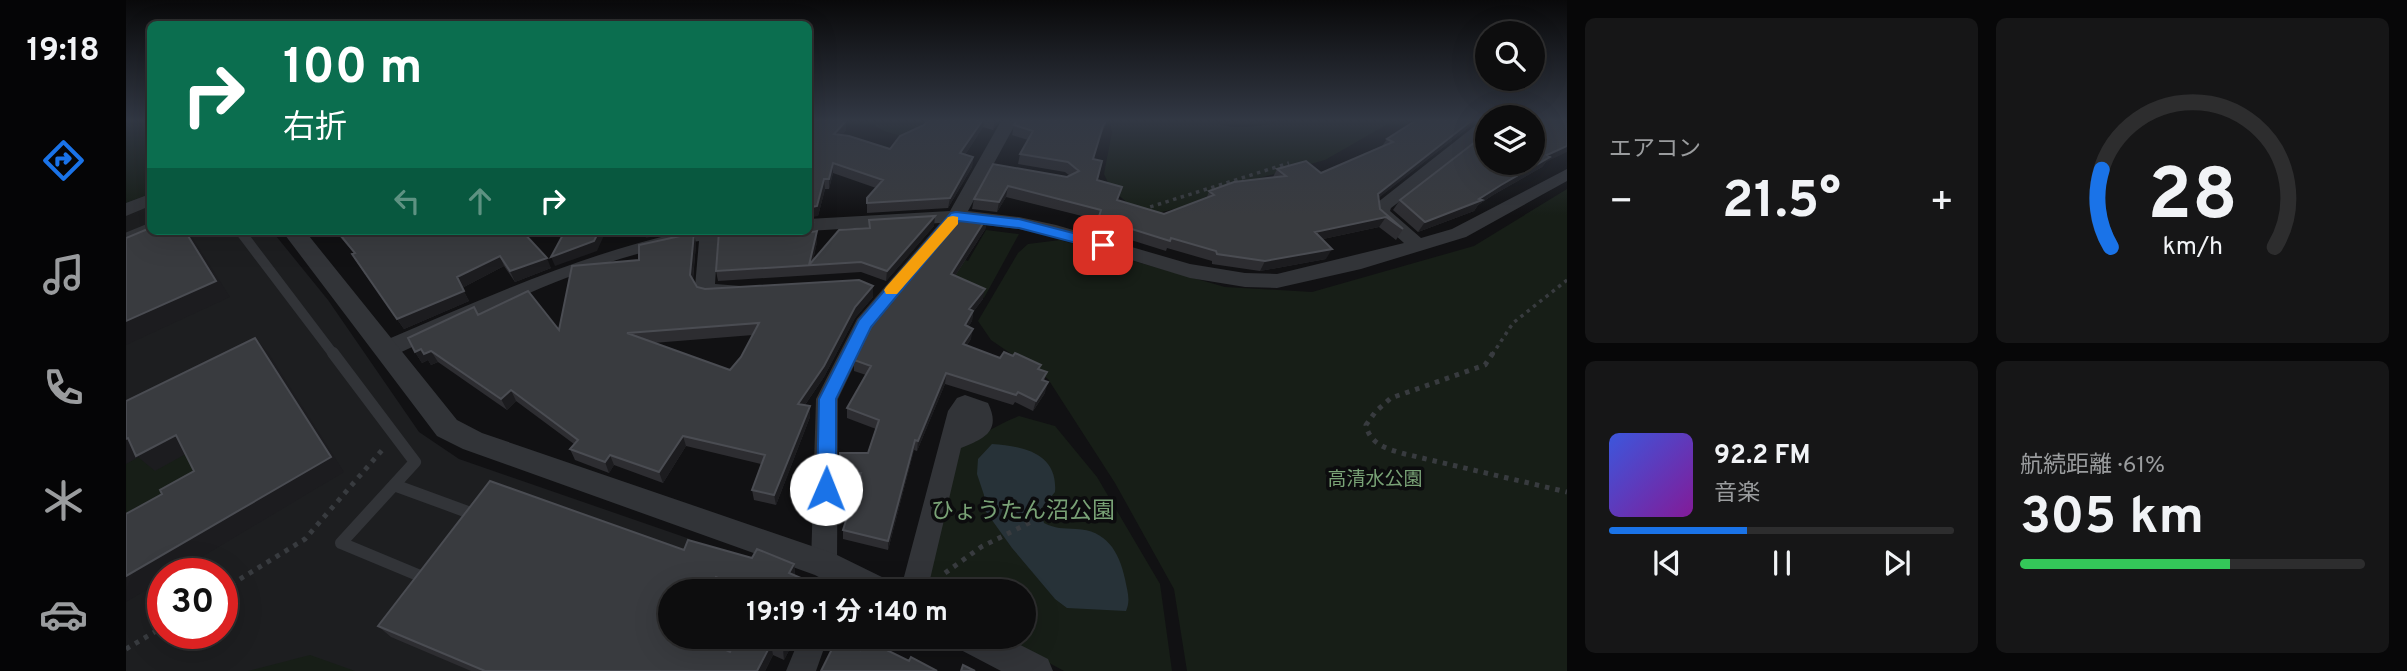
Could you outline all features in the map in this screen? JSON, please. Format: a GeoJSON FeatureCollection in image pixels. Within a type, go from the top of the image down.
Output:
{"type":"FeatureCollection","features":[{"type":"Feature","properties":{"kind":"street"},"geometry":{"type":"LineString","coordinates":[[296,235],[447,428],[474,441],[834,576],[827,399],[881,289],[956,216],[992,152]]}},
{"type":"Feature","properties":{"kind":"street"},"geometry":{"type":"LineString","coordinates":[[1419,246],[1381,212],[1382,206],[1454,152]]}},
{"type":"Feature","properties":{"kind":"street"},"geometry":{"type":"LineString","coordinates":[[985,165],[1007,169]]}},
{"type":"Feature","properties":{"kind":"street"},"geometry":{"type":"LineString","coordinates":[[812,225],[956,216],[1019,223],[1056,231],[1190,271],[1245,280],[1277,281],[1419,246],[1460,233],[1567,174]]}},
{"type":"Feature","properties":{"kind":"street"},"geometry":{"type":"LineString","coordinates":[[126,210],[147,201]]}},
{"type":"Feature","properties":{"kind":"street"},"geometry":{"type":"LineString","coordinates":[[625,250],[632,235]]}},
{"type":"Feature","properties":{"kind":"street"},"geometry":{"type":"LineString","coordinates":[[387,349],[573,268],[625,250],[693,235]]}},
{"type":"Feature","properties":{"kind":"street"},"geometry":{"type":"LineString","coordinates":[[709,235],[705,287],[707,291],[755,289]]}},
{"type":"Feature","properties":{"kind":"street"},"geometry":{"type":"LineString","coordinates":[[916,579],[951,442]]}},
{"type":"Feature","properties":{"kind":"street"},"geometry":{"type":"LineString","coordinates":[[801,671],[809,649]]}},
{"type":"Feature","properties":{"kind":"street"},"geometry":{"type":"LineString","coordinates":[[994,649],[1036,671]]}},
{"type":"Feature","properties":{"kind":"lane"},"geometry":{"type":"LineString","coordinates":[[126,238],[147,229]]}},
{"type":"Feature","properties":{"kind":"lane"},"geometry":{"type":"LineString","coordinates":[[243,235],[415,462],[341,543],[425,578],[433,568]]}},
{"type":"Feature","properties":{"kind":"lane"},"geometry":{"type":"LineString","coordinates":[[394,485],[473,514],[465,525]]}},
{"type":"Feature","properties":{"kind":"path"},"geometry":{"type":"LineString","coordinates":[[1141,217],[1150,207],[1289,163]]}},
{"type":"Feature","properties":{"kind":"path"},"geometry":{"type":"LineString","coordinates":[[1567,279],[1513,323],[1485,365],[1410,389],[1391,398],[1376,411],[1366,425],[1367,434],[1374,443],[1404,454],[1503,479],[1534,482],[1567,492]]}},
{"type":"Feature","properties":{"kind":"path"},"geometry":{"type":"LineString","coordinates":[[238,580],[305,539],[383,449],[375,438]]}},
{"type":"Feature","properties":{"kind":"path"},"geometry":{"type":"LineString","coordinates":[[942,576],[958,560],[991,539],[1047,514]]}},
{"type":"Feature","properties":{"kind":"path"},"geometry":{"type":"LineString","coordinates":[[126,649],[147,636]]}},
{"type":"Feature","properties":{"kind":"shaded area"},"geometry":{"type":"Polygon","coordinates":[[[126,152],[147,152],[147,235],[275,235],[328,300],[419,432],[459,459],[690,539],[669,579],[658,579],[658,599],[620,671],[126,671],[126,152]]]}},
{"type":"Feature","properties":{"kind":"shaded area"},"geometry":{"type":"Polygon","coordinates":[[[992,444],[1026,450],[1045,460],[1051,468],[1055,492],[1040,510],[1044,523],[1086,530],[1110,544],[1125,579],[1128,599],[1126,611],[1067,608],[1055,599],[1012,548],[984,509],[984,495],[977,474],[978,459],[992,444]]]}},
{"type":"Feature","properties":{"kind":"green space"},"geometry":{"type":"Polygon","coordinates":[[[126,152],[147,152],[147,195],[126,203],[126,152]]]}},
{"type":"Feature","properties":{"kind":"green space"},"geometry":{"type":"Polygon","coordinates":[[[1108,152],[1338,152],[1325,160],[1227,187],[1186,206],[1150,215],[1129,204],[1111,189],[1104,174],[1108,152]]]}},
{"type":"Feature","properties":{"kind":"green space","name":"高清水公園"},"geometry":{"type":"Polygon","coordinates":[[[1567,189],[1567,671],[1187,671],[1174,589],[1115,483],[1048,379],[991,340],[978,321],[1018,253],[1028,244],[1060,240],[1225,287],[1312,292],[1474,246],[1567,189]]]}},
{"type":"Feature","properties":{"kind":"green space"},"geometry":{"type":"Polygon","coordinates":[[[986,230],[1019,234],[984,298],[918,269],[934,249],[968,261],[986,230]]]}},
{"type":"Feature","properties":{"kind":"green space","name":"ひょうたん沼公園"},"geometry":{"type":"Polygon","coordinates":[[[1019,416],[1055,426],[1097,477],[1160,584],[1172,671],[1064,671],[1023,649],[1036,649],[1036,579],[927,579],[954,449],[1019,416]]]}},
{"type":"Feature","properties":{"kind":"green space"},"geometry":{"type":"Polygon","coordinates":[[[193,450],[211,486],[126,540],[126,464],[146,453],[193,450]]]}},
{"type":"Feature","properties":{"kind":"green space"},"geometry":{"type":"Polygon","coordinates":[[[310,655],[355,671],[248,671],[310,655]]]}},
{"type":"Feature","properties":{"kind":"building"},"geometry":{"type":"Polygon","coordinates":[[[812,152],[960,152],[973,157],[950,198],[867,203],[867,198],[883,180],[833,163],[829,179],[824,179],[817,206],[812,207],[812,152]]]}},
{"type":"Feature","properties":{"kind":"building"},"geometry":{"type":"Polygon","coordinates":[[[1095,152],[1093,159],[1102,161],[1097,180],[1122,187],[1117,200],[1164,214],[1214,195],[1209,191],[1234,182],[1286,176],[1277,169],[1306,161],[1321,173],[1369,152],[1431,152],[1378,194],[1380,209],[1403,229],[1386,217],[1315,232],[1332,249],[1265,261],[1217,254],[1216,251],[1171,238],[1170,241],[1119,225],[1118,228],[1097,223],[1101,210],[1008,186],[999,202],[974,199],[993,164],[1067,177],[1079,171],[1068,162],[1020,154],[1095,152]]]}},
{"type":"Feature","properties":{"kind":"building"},"geometry":{"type":"Polygon","coordinates":[[[1462,152],[1475,152],[1475,175],[1518,175],[1479,199],[1482,200],[1425,222],[1400,200],[1462,152]]]}},
{"type":"Feature","properties":{"kind":"building"},"geometry":{"type":"Polygon","coordinates":[[[964,214],[987,217],[951,274],[985,289],[969,309],[973,311],[965,325],[973,329],[963,344],[1000,358],[1004,352],[1013,356],[1015,353],[1041,365],[1038,369],[1047,372],[1042,380],[1048,382],[1036,401],[1018,392],[1016,395],[946,373],[918,441],[915,440],[888,541],[843,530],[861,473],[840,473],[840,453],[868,453],[879,420],[847,408],[871,366],[854,360],[875,319],[964,214]]]}},
{"type":"Feature","properties":{"kind":"building"},"geometry":{"type":"Polygon","coordinates":[[[935,216],[887,271],[861,262],[716,271],[719,235],[812,235],[812,232],[817,231],[809,265],[839,230],[870,228],[869,220],[935,216]]]}},
{"type":"Feature","properties":{"kind":"building"},"geometry":{"type":"Polygon","coordinates":[[[147,229],[147,235],[187,235],[216,281],[126,321],[126,238],[147,229]]]}},
{"type":"Feature","properties":{"kind":"building"},"geometry":{"type":"Polygon","coordinates":[[[340,235],[526,235],[547,258],[510,271],[500,256],[457,277],[464,291],[397,319],[352,254],[355,253],[340,235]]]}},
{"type":"Feature","properties":{"kind":"building"},"geometry":{"type":"Polygon","coordinates":[[[563,235],[597,235],[594,241],[551,257],[563,235]]]}},
{"type":"Feature","properties":{"kind":"building"},"geometry":{"type":"Polygon","coordinates":[[[694,235],[690,275],[697,287],[705,289],[859,280],[873,286],[855,307],[824,366],[798,404],[810,406],[774,495],[752,490],[765,455],[683,436],[659,472],[610,455],[605,462],[570,449],[578,440],[511,390],[501,399],[431,351],[424,354],[421,349],[415,352],[408,338],[474,307],[478,315],[528,291],[559,330],[572,266],[639,260],[639,245],[694,235]],[[759,323],[627,333],[730,370],[741,357],[759,323]]]}},
{"type":"Feature","properties":{"kind":"building"},"geometry":{"type":"Polygon","coordinates":[[[255,338],[331,457],[157,558],[147,558],[147,564],[126,576],[126,514],[162,494],[160,490],[194,471],[176,435],[136,456],[128,438],[126,439],[126,401],[255,338]]]}},
{"type":"Feature","properties":{"kind":"building"},"geometry":{"type":"Polygon","coordinates":[[[490,481],[684,550],[688,540],[752,558],[757,549],[794,564],[789,573],[803,579],[658,579],[658,649],[724,649],[730,652],[731,649],[768,649],[757,671],[485,671],[378,626],[490,481]]]}},
{"type":"Feature","properties":{"kind":"building"},"geometry":{"type":"Polygon","coordinates":[[[832,649],[884,649],[909,661],[911,657],[937,671],[821,671],[832,649]]]}},
{"type":"Feature","properties":{"kind":"building"},"geometry":{"type":"Polygon","coordinates":[[[963,665],[975,671],[961,671],[963,665]]]}},
{"type":"Feature","properties":{"kind":"slow traffic"},"geometry":{"type":"LineString","coordinates":[[892,290],[934,245],[953,220]]}},
{"type":"Feature","properties":{"kind":"route"},"geometry":{"type":"LineString","coordinates":[[826,489],[827,399],[864,324],[956,216],[1019,223],[1103,245]]}}]}
